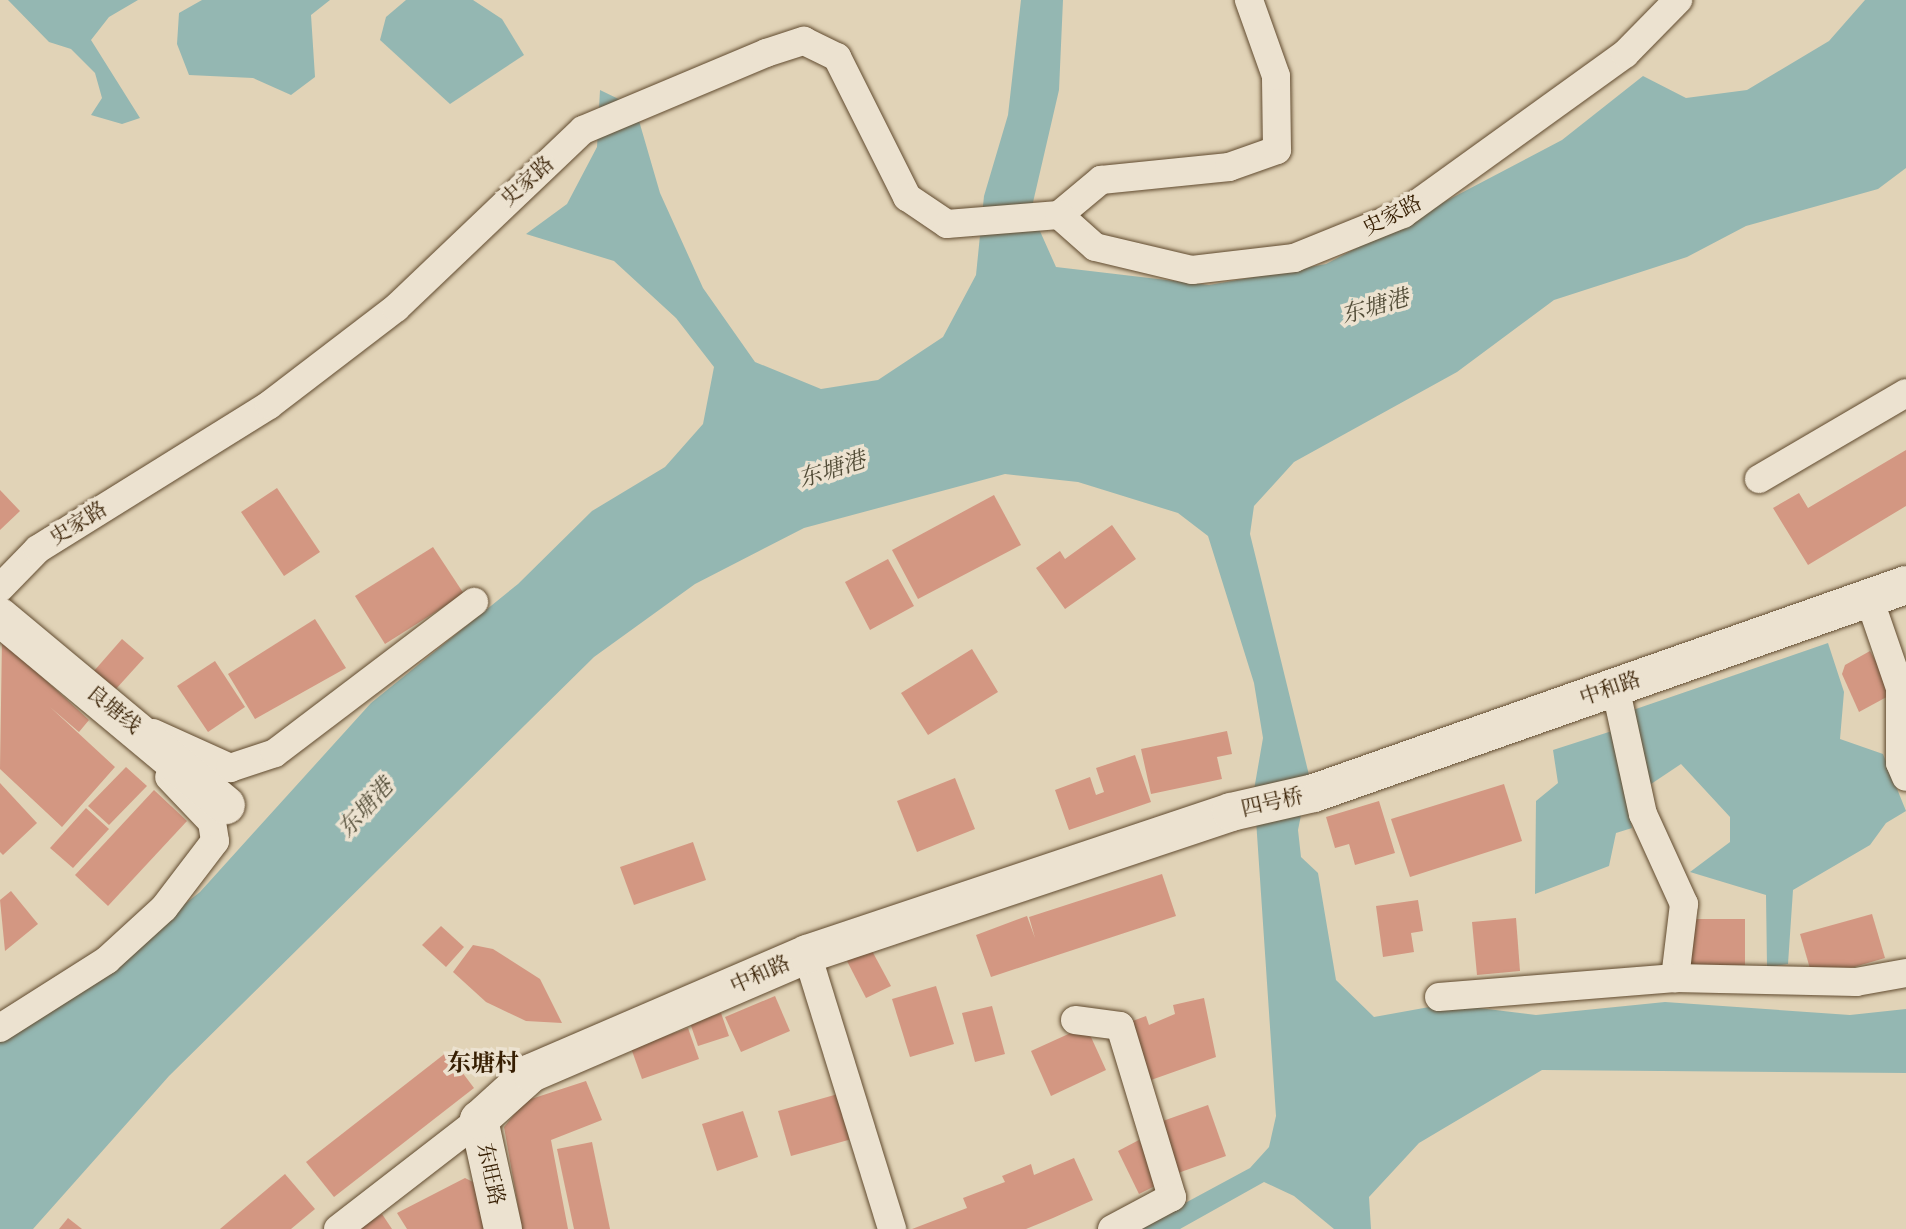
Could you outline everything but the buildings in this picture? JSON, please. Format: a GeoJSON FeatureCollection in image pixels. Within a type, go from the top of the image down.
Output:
{"type":"FeatureCollection","features":[{"type":"Feature","properties":{"kind":"street"},"geometry":{"type":"LineString","coordinates":[[1059,215],[1101,180],[1228,167],[1277,150],[1276,76],[1249,0]]}},
{"type":"Feature","properties":{"kind":"street","name":"史家路"},"geometry":{"type":"LineString","coordinates":[[0,588],[38,549],[270,405],[396,308],[583,130],[766,53],[804,41],[837,57],[907,197],[947,224],[1059,215],[1095,247],[1120,257],[1192,270],[1294,258],[1403,215],[1595,77],[1678,0]]}},
{"type":"Feature","properties":{"kind":"street"},"geometry":{"type":"LineString","coordinates":[[1759,480],[1906,393]]}},
{"type":"Feature","properties":{"kind":"street","name":"中和路"},"geometry":{"type":"LineString","coordinates":[[1314,793],[1906,585]]}},
{"type":"Feature","properties":{"kind":"street"},"geometry":{"type":"LineString","coordinates":[[1869,598],[1900,688],[1900,764],[1906,777]]}},
{"type":"Feature","properties":{"kind":"street"},"geometry":{"type":"LineString","coordinates":[[134,726],[230,768],[275,753],[474,602]]}},
{"type":"Feature","properties":{"kind":"street","name":"良塘线"},"geometry":{"type":"LineString","coordinates":[[0,617],[226,804]]}},
{"type":"Feature","properties":{"kind":"street"},"geometry":{"type":"LineString","coordinates":[[1615,686],[1643,814],[1684,904],[1675,978]]}},
{"type":"Feature","properties":{"kind":"street"},"geometry":{"type":"LineString","coordinates":[[0,1028],[107,960],[164,908],[215,841],[212,822],[158,766],[134,726]]}},
{"type":"Feature","properties":{"kind":"street","name":"四号桥"},"geometry":{"type":"LineString","coordinates":[[1231,812],[1314,793]]}},
{"type":"Feature","properties":{"kind":"street","name":"中和路"},"geometry":{"type":"LineString","coordinates":[[338,1229],[479,1120],[531,1073],[807,954],[1231,812]]}},
{"type":"Feature","properties":{"kind":"street"},"geometry":{"type":"LineString","coordinates":[[807,954],[892,1229]]}},
{"type":"Feature","properties":{"kind":"street"},"geometry":{"type":"LineString","coordinates":[[1439,997],[1675,978],[1856,982],[1906,973]]}},
{"type":"Feature","properties":{"kind":"street"},"geometry":{"type":"LineString","coordinates":[[1075,1020],[1120,1026],[1172,1197],[1112,1229]]}},
{"type":"Feature","properties":{"kind":"street","name":"东旺路"},"geometry":{"type":"LineString","coordinates":[[479,1120],[503,1229]]}},
{"type":"Feature","properties":{"kind":"water"},"geometry":{"type":"Polygon","coordinates":[[[8,0],[138,0],[109,17],[91,40],[140,118],[122,124],[91,115],[102,98],[95,73],[71,49],[49,42],[8,0]]]}},
{"type":"Feature","properties":{"kind":"water"},"geometry":{"type":"Polygon","coordinates":[[[202,0],[330,0],[311,15],[315,77],[291,95],[253,78],[189,75],[177,44],[179,13],[202,0]]]}},
{"type":"Feature","properties":{"kind":"water"},"geometry":{"type":"Polygon","coordinates":[[[406,0],[473,0],[502,19],[524,55],[450,104],[380,40],[386,17],[406,0]]]}},
{"type":"Feature","properties":{"kind":"water","name":"东塘港"},"geometry":{"type":"Polygon","coordinates":[[[1021,0],[1063,0],[1059,90],[1031,211],[1056,267],[1209,285],[1326,264],[1562,140],[1643,76],[1686,98],[1747,90],[1829,41],[1865,0],[1906,0],[1906,168],[1878,189],[1746,226],[1687,257],[1554,300],[1457,372],[1294,462],[1254,506],[1250,534],[1309,775],[1298,830],[1301,857],[1318,873],[1336,980],[1374,1017],[1446,1004],[1536,1015],[1665,1002],[1850,1015],[1906,1009],[1906,1073],[1542,1070],[1419,1143],[1369,1197],[1371,1229],[1334,1229],[1294,1196],[1264,1182],[1180,1229],[1137,1229],[1250,1168],[1269,1147],[1276,1116],[1254,790],[1263,738],[1254,683],[1208,536],[1178,513],[1078,482],[1005,474],[804,528],[695,584],[594,657],[169,1076],[33,1229],[0,1229],[0,1017],[93,977],[200,892],[371,703],[518,584],[592,511],[665,467],[703,424],[714,367],[676,318],[614,261],[526,234],[567,204],[597,147],[600,90],[635,107],[660,193],[703,288],[755,362],[821,389],[878,380],[943,337],[976,275],[984,196],[1008,115],[1021,0]]]}},
{"type":"Feature","properties":{"kind":"water"},"geometry":{"type":"Polygon","coordinates":[[[1828,643],[1844,692],[1840,739],[1883,754],[1906,811],[1886,823],[1870,845],[1793,890],[1788,964],[1767,967],[1766,895],[1690,872],[1730,842],[1730,817],[1681,764],[1645,788],[1630,711],[1828,643]]]}},
{"type":"Feature","properties":{"kind":"water"},"geometry":{"type":"Polygon","coordinates":[[[1612,731],[1632,828],[1616,833],[1609,866],[1535,894],[1536,801],[1558,783],[1553,750],[1612,731]]]}},
{"type":"Feature","properties":{"kind":"district","name":"东塘村"},"geometry":{"type":"Point","coordinates":[483,1064]}}]}
